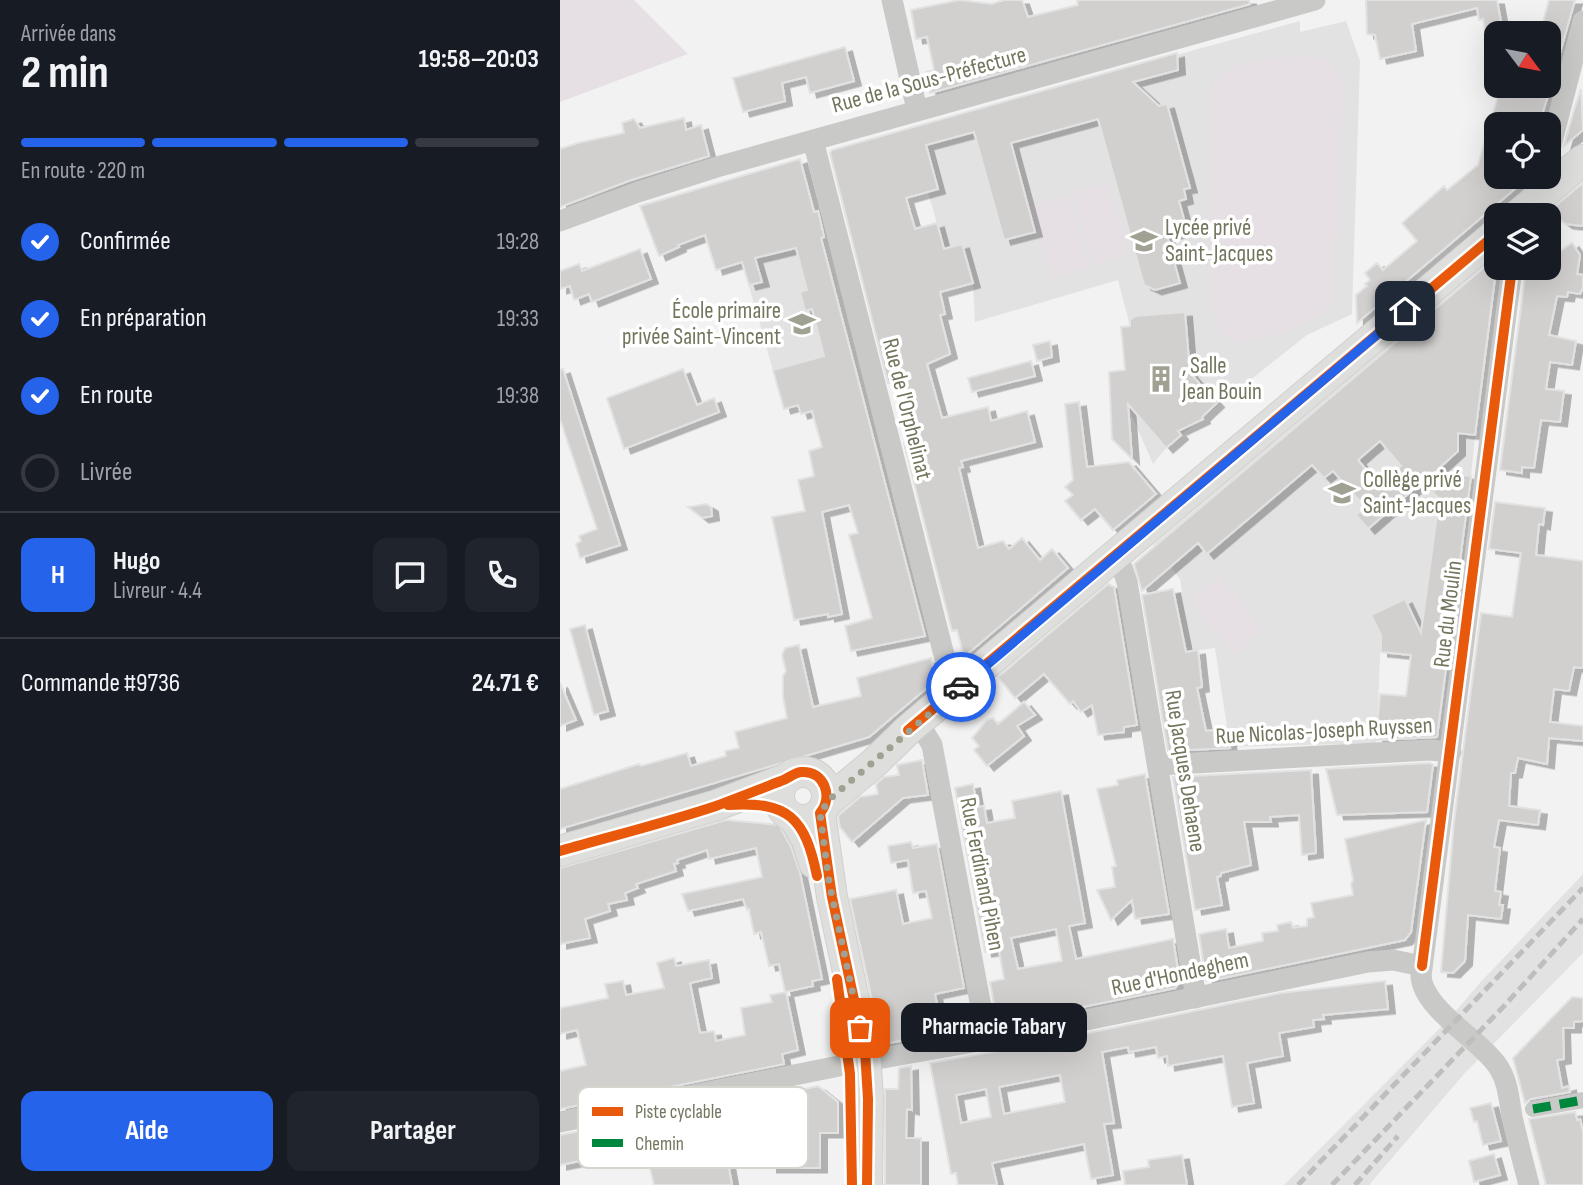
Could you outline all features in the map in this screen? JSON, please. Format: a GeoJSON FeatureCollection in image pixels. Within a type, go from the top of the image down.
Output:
{"type":"FeatureCollection","features":[{"type":"Feature","properties":{"kind":"main road"},"geometry":{"type":"LineString","coordinates":[[1561,173],[1583,160]]}},
{"type":"Feature","properties":{"kind":"main road"},"geometry":{"type":"LineString","coordinates":[[1529,203],[1543,189]]}},
{"type":"Feature","properties":{"kind":"main road"},"geometry":{"type":"LineString","coordinates":[[717,805],[749,805],[806,811],[874,763],[913,726],[1484,244]]}},
{"type":"Feature","properties":{"kind":"main road"},"geometry":{"type":"LineString","coordinates":[[560,850],[717,805],[850,762],[913,726]]}},
{"type":"Feature","properties":{"kind":"main road"},"geometry":{"type":"LineString","coordinates":[[806,811],[779,796],[782,785],[801,777],[825,787],[806,811],[807,840],[842,1005],[858,1062],[867,1185]]}},
{"type":"Feature","properties":{"kind":"main road"},"geometry":{"type":"LineString","coordinates":[[852,1185],[858,1062]]}},
{"type":"Feature","properties":{"kind":"street"},"geometry":{"type":"LineString","coordinates":[[892,0],[917,110]]}},
{"type":"Feature","properties":{"kind":"street","name":"Rue de la Sous-Préfecture"},"geometry":{"type":"LineString","coordinates":[[560,221],[657,185],[1315,0]]}},
{"type":"Feature","properties":{"kind":"street"},"geometry":{"type":"LineString","coordinates":[[1560,112],[1583,21]]}},
{"type":"Feature","properties":{"kind":"street","name":"Rue de l'Orphelinat"},"geometry":{"type":"LineString","coordinates":[[813,140],[945,659],[950,673],[961,687]]}},
{"type":"Feature","properties":{"kind":"street","name":"Rue du Moulin"},"geometry":{"type":"LineString","coordinates":[[1422,966],[1511,280]]}},
{"type":"Feature","properties":{"kind":"street","name":"Rue Jacques Dehaene"},"geometry":{"type":"LineString","coordinates":[[1113,558],[1123,570],[1127,582],[1196,998]]}},
{"type":"Feature","properties":{"kind":"street","name":"Rue Ferdinand Pihen"},"geometry":{"type":"LineString","coordinates":[[913,726],[932,746],[987,1039]]}},
{"type":"Feature","properties":{"kind":"street","name":"Rue Nicolas-Joseph Ruyssen"},"geometry":{"type":"LineString","coordinates":[[1157,765],[1430,750],[1451,752]]}},
{"type":"Feature","properties":{"kind":"street","name":"Rue d'Hondeghem"},"geometry":{"type":"LineString","coordinates":[[734,1087],[1378,960],[1422,966]]}},
{"type":"Feature","properties":{"kind":"street"},"geometry":{"type":"LineString","coordinates":[[1422,966],[1422,982],[1427,993],[1492,1058],[1501,1071],[1508,1087],[1529,1185]]}},
{"type":"Feature","properties":{"kind":"street"},"geometry":{"type":"LineString","coordinates":[[1532,1109],[1583,1100]]}},
{"type":"Feature","properties":{"kind":"street","name":"Rue d'Hondeghem"},"geometry":{"type":"LineString","coordinates":[[560,1122],[578,1118]]}},
{"type":"Feature","properties":{"kind":"shaded area"},"geometry":{"type":"Polygon","coordinates":[[[560,0],[634,0],[688,54],[560,102],[560,0]]]}},
{"type":"Feature","properties":{"kind":"shaded area","name":"Lycée privé Saint-Jacques"},"geometry":{"type":"Polygon","coordinates":[[[1300,21],[1300,32],[1346,21],[1360,61],[1352,314],[1307,335],[1181,435],[1153,464],[1128,407],[1121,327],[1130,326],[1118,280],[975,322],[973,284],[940,292],[945,314],[936,316],[893,251],[941,238],[910,128],[1300,21]]]}},
{"type":"Feature","properties":{"kind":"shaded area"},"geometry":{"type":"Polygon","coordinates":[[[1307,56],[1329,62],[1344,81],[1335,293],[1323,312],[1287,332],[1246,343],[1235,342],[1222,335],[1208,299],[1210,90],[1217,79],[1239,65],[1266,59],[1307,56]]]}},
{"type":"Feature","properties":{"kind":"shaded area"},"geometry":{"type":"Polygon","coordinates":[[[1109,182],[1130,254],[1093,265],[1072,193],[1109,182]]]}},
{"type":"Feature","properties":{"kind":"shaded area"},"geometry":{"type":"Polygon","coordinates":[[[1068,195],[1089,267],[1051,278],[1031,206],[1068,195]]]}},
{"type":"Feature","properties":{"kind":"shaded area","name":"École primaire privée Saint-Vincent"},"geometry":{"type":"Polygon","coordinates":[[[818,225],[861,389],[784,409],[741,258],[818,225]]]}},
{"type":"Feature","properties":{"kind":"shaded area","name":"Collège privé Saint-Jacques"},"geometry":{"type":"Polygon","coordinates":[[[1484,264],[1484,280],[1491,280],[1471,476],[1450,637],[1381,639],[1376,743],[1230,747],[1215,648],[1186,652],[1174,594],[1182,592],[1180,579],[1153,545],[1484,264]]]}},
{"type":"Feature","properties":{"kind":"shaded area"},"geometry":{"type":"Polygon","coordinates":[[[1220,576],[1263,631],[1233,655],[1190,600],[1220,576]]]}},
{"type":"Feature","properties":{"kind":"shaded area"},"geometry":{"type":"Polygon","coordinates":[[[1583,874],[1583,953],[1464,1074],[1369,1185],[1284,1185],[1450,1018],[1583,874]]]}},
{"type":"Feature","properties":{"kind":"building"},"geometry":{"type":"Polygon","coordinates":[[[959,0],[992,4],[1004,0],[1022,0],[1028,17],[1078,5],[1077,0],[1249,0],[1250,4],[930,93],[926,72],[934,70],[927,37],[916,39],[911,10],[959,0]]]}},
{"type":"Feature","properties":{"kind":"building"},"geometry":{"type":"Polygon","coordinates":[[[1366,0],[1497,0],[1501,21],[1484,21],[1484,25],[1483,19],[1479,20],[1477,8],[1412,24],[1416,51],[1380,59],[1375,35],[1367,34],[1366,0]]]}},
{"type":"Feature","properties":{"kind":"building"},"geometry":{"type":"Polygon","coordinates":[[[1549,0],[1575,0],[1561,49],[1561,21],[1543,21],[1549,0]]]}},
{"type":"Feature","properties":{"kind":"building"},"geometry":{"type":"Polygon","coordinates":[[[845,47],[854,81],[810,93],[806,77],[782,83],[785,101],[743,112],[733,78],[845,47]]]}},
{"type":"Feature","properties":{"kind":"building"},"geometry":{"type":"Polygon","coordinates":[[[1177,53],[1178,70],[1133,82],[1159,106],[1167,104],[1190,188],[1184,189],[1186,199],[1179,201],[1187,230],[1167,236],[1180,283],[1155,290],[1144,285],[1098,119],[1011,143],[1035,232],[1004,240],[974,132],[926,145],[938,189],[906,198],[915,229],[937,223],[944,249],[962,244],[973,283],[940,292],[945,314],[940,315],[950,354],[927,364],[942,418],[988,407],[991,421],[1027,411],[1035,442],[961,461],[963,467],[959,468],[978,548],[1003,541],[1009,549],[1022,538],[1040,560],[1052,549],[1068,568],[964,657],[957,630],[952,631],[904,443],[919,439],[904,379],[888,383],[830,153],[832,150],[1177,53]]]}},
{"type":"Feature","properties":{"kind":"building"},"geometry":{"type":"Polygon","coordinates":[[[1581,89],[1583,130],[1564,146],[1574,110],[1581,89]]]}},
{"type":"Feature","properties":{"kind":"building"},"geometry":{"type":"Polygon","coordinates":[[[1498,98],[1547,98],[1543,112],[1493,112],[1498,98]]]}},
{"type":"Feature","properties":{"kind":"building"},"geometry":{"type":"Polygon","coordinates":[[[684,118],[686,130],[701,125],[709,156],[631,180],[560,207],[560,149],[624,133],[622,123],[634,119],[640,128],[684,118]]]}},
{"type":"Feature","properties":{"kind":"building"},"geometry":{"type":"Polygon","coordinates":[[[1484,144],[1484,189],[1515,189],[1498,203],[1484,203],[1484,215],[1357,323],[1356,295],[1370,280],[1365,273],[1377,263],[1383,270],[1417,241],[1402,223],[1444,186],[1447,190],[1478,165],[1484,144]]]}},
{"type":"Feature","properties":{"kind":"building"},"geometry":{"type":"Polygon","coordinates":[[[800,159],[814,212],[818,211],[824,237],[821,238],[925,636],[851,651],[845,626],[872,618],[849,535],[858,533],[849,505],[822,512],[842,614],[828,617],[828,614],[794,620],[772,517],[805,511],[798,480],[814,476],[809,451],[822,447],[812,411],[801,414],[798,405],[784,409],[773,370],[824,356],[812,309],[805,311],[800,292],[807,290],[796,248],[755,258],[762,282],[749,285],[742,262],[716,270],[705,235],[678,245],[679,247],[659,256],[640,206],[800,159]]]}},
{"type":"Feature","properties":{"kind":"building"},"geometry":{"type":"Polygon","coordinates":[[[1583,183],[1583,226],[1561,221],[1561,203],[1559,203],[1583,183]]]}},
{"type":"Feature","properties":{"kind":"building"},"geometry":{"type":"Polygon","coordinates":[[[1572,243],[1580,255],[1577,274],[1583,275],[1583,288],[1580,294],[1568,292],[1567,297],[1557,296],[1549,335],[1576,341],[1572,365],[1550,362],[1546,389],[1564,391],[1560,422],[1541,420],[1534,468],[1522,467],[1522,473],[1500,470],[1524,280],[1561,280],[1561,251],[1572,243]]]}},
{"type":"Feature","properties":{"kind":"building"},"geometry":{"type":"Polygon","coordinates":[[[640,249],[651,279],[592,302],[589,294],[574,300],[570,286],[560,289],[560,271],[579,264],[582,271],[640,249]]]}},
{"type":"Feature","properties":{"kind":"building"},"geometry":{"type":"Polygon","coordinates":[[[1484,268],[1484,280],[1495,280],[1475,435],[1458,433],[1458,451],[1435,472],[1471,476],[1437,737],[1376,740],[1380,694],[1406,696],[1411,655],[1381,652],[1381,635],[1371,615],[1405,599],[1421,633],[1439,499],[1423,481],[1368,529],[1356,515],[1365,507],[1333,471],[1324,478],[1312,465],[1207,554],[1198,543],[1142,591],[1134,564],[1484,268]],[[1380,441],[1358,460],[1379,485],[1401,466],[1380,441]]]}},
{"type":"Feature","properties":{"kind":"building","name":", Salle Jean Bouin"},"geometry":{"type":"Polygon","coordinates":[[[1185,312],[1190,373],[1199,383],[1198,393],[1208,393],[1217,403],[1203,419],[1178,431],[1181,435],[1166,448],[1128,404],[1132,459],[1112,439],[1109,372],[1125,370],[1121,327],[1130,326],[1130,320],[1135,316],[1185,312]]]}},
{"type":"Feature","properties":{"kind":"building"},"geometry":{"type":"Polygon","coordinates":[[[1050,341],[1052,357],[1037,361],[1033,345],[1050,341]]]}},
{"type":"Feature","properties":{"kind":"building"},"geometry":{"type":"Polygon","coordinates":[[[1031,361],[1035,376],[972,392],[968,378],[1031,361]]]}},
{"type":"Feature","properties":{"kind":"building"},"geometry":{"type":"Polygon","coordinates":[[[563,369],[620,545],[580,558],[576,544],[581,541],[579,536],[597,529],[560,419],[560,370],[563,369]]]}},
{"type":"Feature","properties":{"kind":"building"},"geometry":{"type":"Polygon","coordinates":[[[683,369],[697,405],[714,398],[719,412],[624,449],[607,398],[683,369]]]}},
{"type":"Feature","properties":{"kind":"building"},"geometry":{"type":"Polygon","coordinates":[[[1079,402],[1087,467],[1129,462],[1156,494],[1113,530],[1095,509],[1081,520],[1065,501],[1073,495],[1065,487],[1073,480],[1065,404],[1079,402]]]}},
{"type":"Feature","properties":{"kind":"building"},"geometry":{"type":"Polygon","coordinates":[[[1495,502],[1545,508],[1543,525],[1539,524],[1536,555],[1583,561],[1583,668],[1574,667],[1569,691],[1554,689],[1550,722],[1583,726],[1583,741],[1549,738],[1547,764],[1518,758],[1515,773],[1511,773],[1509,806],[1540,810],[1538,825],[1499,820],[1494,847],[1500,848],[1495,891],[1501,892],[1501,919],[1468,915],[1465,961],[1453,973],[1441,972],[1454,822],[1481,613],[1512,617],[1521,553],[1489,549],[1495,502]]]}},
{"type":"Feature","properties":{"kind":"building"},"geometry":{"type":"Polygon","coordinates":[[[706,504],[711,507],[712,516],[702,518],[688,507],[706,504]]]}},
{"type":"Feature","properties":{"kind":"building"},"geometry":{"type":"Polygon","coordinates":[[[1108,584],[1114,587],[1137,725],[1124,727],[1124,732],[1098,735],[1092,705],[1081,712],[1073,701],[1070,704],[1044,674],[1015,698],[998,677],[1108,584]]]}},
{"type":"Feature","properties":{"kind":"building"},"geometry":{"type":"Polygon","coordinates":[[[1173,589],[1186,652],[1198,650],[1202,687],[1197,688],[1206,731],[1227,729],[1230,748],[1168,751],[1142,595],[1173,589]]]}},
{"type":"Feature","properties":{"kind":"building"},"geometry":{"type":"Polygon","coordinates":[[[585,625],[608,711],[594,715],[570,629],[585,625]]]}},
{"type":"Feature","properties":{"kind":"building"},"geometry":{"type":"Polygon","coordinates":[[[799,645],[813,707],[861,696],[857,678],[931,658],[936,676],[934,682],[869,737],[560,829],[560,789],[639,764],[641,766],[687,753],[691,766],[726,756],[725,751],[739,748],[735,732],[787,718],[783,697],[783,676],[786,671],[782,655],[785,648],[799,645]]]}},
{"type":"Feature","properties":{"kind":"building"},"geometry":{"type":"Polygon","coordinates":[[[560,683],[576,720],[560,726],[560,683]]]}},
{"type":"Feature","properties":{"kind":"building"},"geometry":{"type":"Polygon","coordinates":[[[1024,702],[1035,715],[1017,726],[1024,736],[987,766],[974,750],[979,746],[972,738],[987,720],[993,718],[998,724],[1024,702]]]}},
{"type":"Feature","properties":{"kind":"building"},"geometry":{"type":"Polygon","coordinates":[[[922,760],[928,795],[903,798],[852,842],[840,827],[838,816],[860,797],[878,794],[876,784],[884,777],[899,775],[897,765],[922,760]]]}},
{"type":"Feature","properties":{"kind":"building"},"geometry":{"type":"Polygon","coordinates":[[[1430,763],[1433,765],[1427,812],[1337,815],[1326,769],[1430,763]]]}},
{"type":"Feature","properties":{"kind":"building"},"geometry":{"type":"Polygon","coordinates":[[[1311,770],[1316,853],[1302,855],[1299,815],[1270,817],[1271,822],[1244,822],[1251,865],[1221,873],[1221,876],[1217,877],[1222,905],[1195,910],[1173,777],[1311,770]]]}},
{"type":"Feature","properties":{"kind":"building"},"geometry":{"type":"Polygon","coordinates":[[[1145,774],[1169,914],[1135,919],[1132,900],[1111,920],[1097,890],[1115,887],[1112,867],[1116,866],[1097,789],[1118,785],[1117,780],[1145,774]]]}},
{"type":"Feature","properties":{"kind":"building"},"geometry":{"type":"Polygon","coordinates":[[[973,784],[977,807],[984,806],[987,823],[1015,818],[1012,801],[1061,791],[1085,923],[1069,926],[1076,959],[1173,939],[1180,982],[1175,988],[1004,1023],[997,1019],[990,982],[1004,979],[999,950],[985,952],[955,788],[973,784]],[[1056,929],[1011,938],[1018,969],[1062,961],[1056,929]]]}},
{"type":"Feature","properties":{"kind":"building"},"geometry":{"type":"Polygon","coordinates":[[[726,820],[779,825],[791,847],[800,873],[822,979],[812,981],[813,986],[785,992],[779,964],[769,966],[761,932],[754,934],[749,909],[747,910],[743,899],[688,911],[682,894],[762,877],[756,848],[709,859],[707,850],[677,860],[678,863],[674,864],[676,871],[636,884],[638,888],[625,893],[627,900],[608,904],[610,911],[585,919],[590,938],[560,944],[560,868],[726,820]]]}},
{"type":"Feature","properties":{"kind":"building"},"geometry":{"type":"Polygon","coordinates":[[[1426,820],[1411,932],[1405,940],[1206,980],[1199,934],[1226,929],[1229,948],[1263,941],[1262,933],[1278,931],[1277,925],[1291,922],[1293,928],[1307,926],[1307,919],[1314,917],[1311,903],[1353,895],[1353,880],[1345,839],[1426,820]]]}},
{"type":"Feature","properties":{"kind":"building"},"geometry":{"type":"Polygon","coordinates":[[[911,842],[913,848],[937,844],[964,988],[935,994],[942,1032],[924,1036],[920,1015],[911,1016],[911,1039],[884,1044],[881,1041],[850,899],[896,890],[903,924],[932,918],[926,891],[913,893],[908,860],[891,863],[888,846],[911,842]]]}},
{"type":"Feature","properties":{"kind":"building"},"geometry":{"type":"Polygon","coordinates":[[[674,958],[676,966],[709,960],[712,978],[690,983],[700,1033],[714,1031],[716,1041],[745,1035],[741,1008],[772,1002],[770,995],[786,992],[798,1050],[782,1054],[784,1064],[670,1087],[578,1087],[578,1105],[560,1109],[560,1071],[586,1065],[577,1030],[560,1034],[560,1008],[608,998],[605,984],[623,981],[626,995],[664,988],[657,963],[674,958]]]}},
{"type":"Feature","properties":{"kind":"building"},"geometry":{"type":"Polygon","coordinates":[[[1385,981],[1388,1009],[1323,1015],[1324,1019],[1313,1020],[1314,1027],[1279,1033],[1283,1056],[1247,1063],[1254,1103],[1232,1107],[1223,1056],[1168,1066],[1167,1056],[1158,1058],[1156,1047],[1129,1052],[1128,1047],[1102,1052],[1114,1123],[1104,1124],[1113,1175],[1091,1179],[1084,1144],[992,1163],[997,1185],[958,1185],[956,1173],[951,1174],[930,1063],[1021,1047],[1281,993],[1385,981]],[[1060,1075],[999,1087],[1004,1114],[1065,1102],[1060,1075]],[[986,1089],[956,1095],[961,1123],[991,1117],[986,1089]]]}},
{"type":"Feature","properties":{"kind":"building"},"geometry":{"type":"Polygon","coordinates":[[[1572,997],[1583,998],[1583,1021],[1574,1022],[1574,1028],[1563,1028],[1564,1059],[1557,1060],[1562,1088],[1569,1086],[1570,1092],[1531,1099],[1525,1103],[1513,1058],[1572,997]]]}},
{"type":"Feature","properties":{"kind":"building"},"geometry":{"type":"Polygon","coordinates":[[[911,1066],[912,1110],[907,1109],[906,1138],[921,1138],[921,1185],[885,1185],[885,1089],[898,1089],[899,1068],[911,1066]]]}},
{"type":"Feature","properties":{"kind":"building"},"geometry":{"type":"Polygon","coordinates":[[[818,1086],[838,1102],[838,1133],[820,1133],[820,1168],[808,1168],[808,1088],[818,1086]]]}},
{"type":"Feature","properties":{"kind":"building"},"geometry":{"type":"Polygon","coordinates":[[[1491,1103],[1501,1141],[1483,1145],[1477,1121],[1474,1122],[1470,1108],[1491,1103]]]}},
{"type":"Feature","properties":{"kind":"building"},"geometry":{"type":"Polygon","coordinates":[[[1575,1112],[1583,1132],[1583,1185],[1546,1185],[1529,1119],[1575,1112]]]}},
{"type":"Feature","properties":{"kind":"building"},"geometry":{"type":"Polygon","coordinates":[[[578,1131],[578,1161],[560,1165],[560,1135],[578,1131]]]}},
{"type":"Feature","properties":{"kind":"building"},"geometry":{"type":"Polygon","coordinates":[[[1494,1154],[1500,1175],[1474,1182],[1469,1161],[1494,1154]]]}},
{"type":"Feature","properties":{"kind":"building"},"geometry":{"type":"Polygon","coordinates":[[[1182,1155],[1187,1185],[1125,1185],[1123,1171],[1149,1167],[1148,1160],[1182,1155]]]}},
{"type":"Feature","properties":{"kind":"building"},"geometry":{"type":"Polygon","coordinates":[[[650,1168],[729,1168],[732,1185],[654,1185],[650,1168]]]}},
{"type":"Feature","properties":{"kind":"railway"},"geometry":{"type":"LineString","coordinates":[[1298,1185],[1583,888]]}},
{"type":"Feature","properties":{"kind":"railway"},"geometry":{"type":"LineString","coordinates":[[1332,1185],[1505,1005],[1583,919]]}},
{"type":"Feature","properties":{"kind":"railway"},"geometry":{"type":"LineString","coordinates":[[1355,1185],[1398,1136]]}},
{"type":"Feature","properties":{"kind":"marked path"},"geometry":{"type":"LineString","coordinates":[[1533,1109],[1583,1100]]}},
{"type":"Feature","properties":{"kind":"cycle path"},"geometry":{"type":"LineString","coordinates":[[908,730],[1484,244]]}},
{"type":"Feature","properties":{"kind":"cycle path"},"geometry":{"type":"LineString","coordinates":[[1422,966],[1510,280]]}},
{"type":"Feature","properties":{"kind":"cycle path"},"geometry":{"type":"LineString","coordinates":[[560,851],[716,806],[801,772],[816,775],[821,780],[826,800],[820,813],[832,897],[865,1051],[868,1099],[867,1185]]}},
{"type":"Feature","properties":{"kind":"cycle path"},"geometry":{"type":"LineString","coordinates":[[728,805],[766,806],[791,817],[807,840],[817,876]]}},
{"type":"Feature","properties":{"kind":"cycle path"},"geometry":{"type":"LineString","coordinates":[[837,979],[850,1074],[852,1185]]}},
{"type":"Feature","properties":{"kind":"way so far"},"geometry":{"type":"LineString","coordinates":[[860,1028],[829,882],[820,813],[831,798],[961,687]]}},
{"type":"Feature","properties":{"kind":"place","name":"Lycée privé Saint-Jacques"},"geometry":{"type":"Point","coordinates":[1144,241]}},
{"type":"Feature","properties":{"kind":"place","name":"École primaire privée Saint-Vincent"},"geometry":{"type":"Point","coordinates":[802,324]}},
{"type":"Feature","properties":{"kind":"place","name":", Salle Jean Bouin"},"geometry":{"type":"Point","coordinates":[1161,379]}},
{"type":"Feature","properties":{"kind":"place","name":"Collège privé Saint-Jacques"},"geometry":{"type":"Point","coordinates":[1342,493]}},
{"type":"Feature","properties":{"kind":"place","name":"Pharmacie Tabary"},"geometry":{"type":"Point","coordinates":[860,1028]}},
{"type":"Feature","properties":{"kind":"route"},"geometry":{"type":"LineString","coordinates":[[961,687],[1405,311]]}}]}
